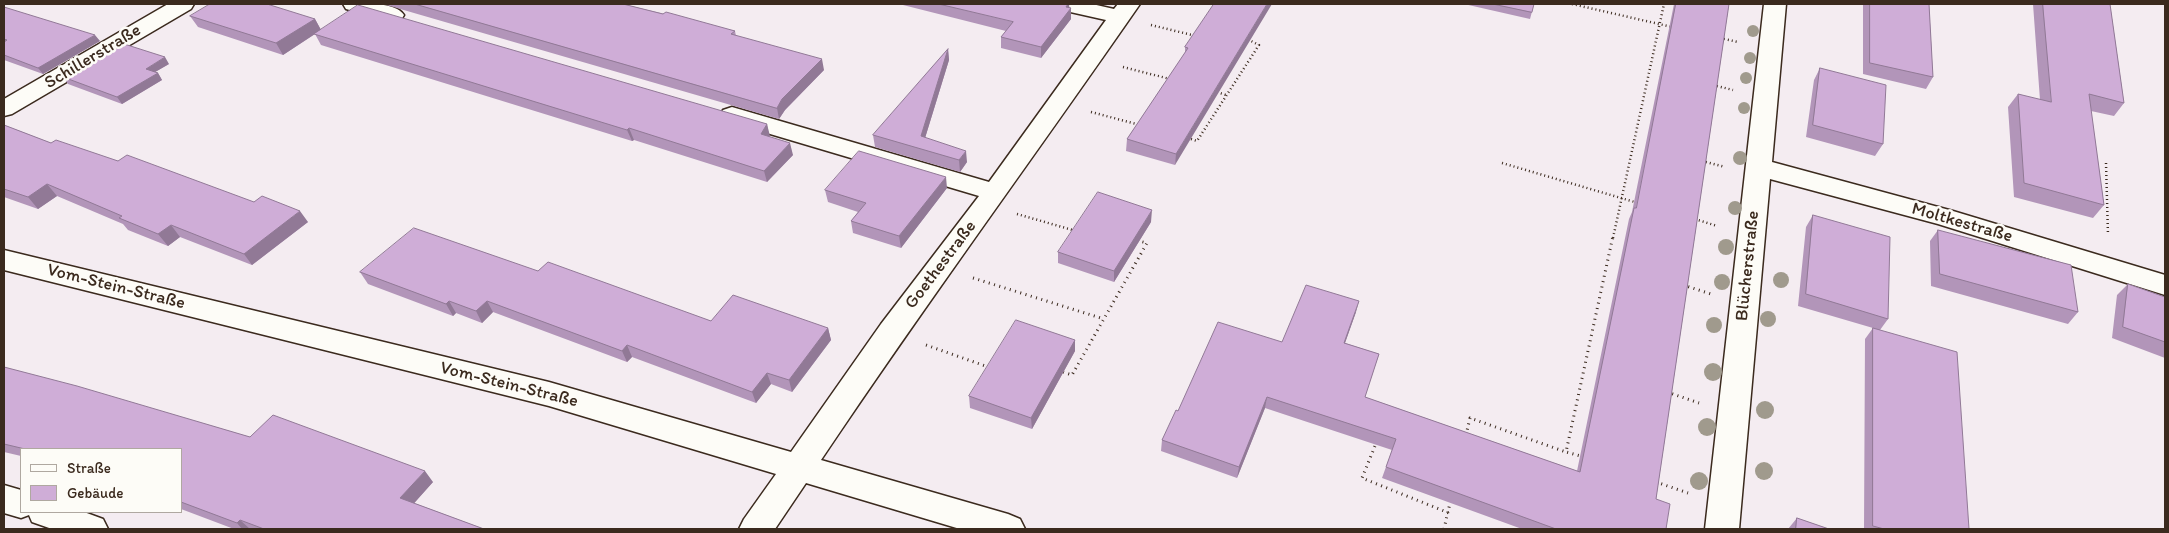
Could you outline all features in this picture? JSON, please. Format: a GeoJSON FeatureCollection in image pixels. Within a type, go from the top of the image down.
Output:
{"type":"FeatureCollection","features":[{"type":"Feature","properties":{"kind":"street","name":"Schillerstraße"},"geometry":{"type":"LineString","coordinates":[[4,110],[183,4]]}},
{"type":"Feature","properties":{"kind":"street"},"geometry":{"type":"LineString","coordinates":[[354,4],[411,21]]}},
{"type":"Feature","properties":{"kind":"street"},"geometry":{"type":"LineString","coordinates":[[1066,4],[1124,10]]}},
{"type":"Feature","properties":{"kind":"street","name":"Blücherstraße"},"geometry":{"type":"LineString","coordinates":[[1723,517],[1775,4]]}},
{"type":"Feature","properties":{"kind":"street","name":"Goethestraße"},"geometry":{"type":"LineString","coordinates":[[756,529],[892,332],[1124,10]]}},
{"type":"Feature","properties":{"kind":"street"},"geometry":{"type":"LineString","coordinates":[[708,108],[990,198]]}},
{"type":"Feature","properties":{"kind":"street","name":"Moltkestraße"},"geometry":{"type":"LineString","coordinates":[[1758,167],[1944,217],[2165,284]]}},
{"type":"Feature","properties":{"kind":"street","name":"Vom-Stein-Straße"},"geometry":{"type":"LineString","coordinates":[[4,260],[549,394],[1008,529]]}},
{"type":"Feature","properties":{"kind":"street"},"geometry":{"type":"LineString","coordinates":[[4,500],[20,504]]}},
{"type":"Feature","properties":{"kind":"street"},"geometry":{"type":"LineString","coordinates":[[47,513],[91,529]]}},
{"type":"Feature","properties":{"kind":"path"},"geometry":{"type":"LineString","coordinates":[[1572,4],[1678,28]]}},
{"type":"Feature","properties":{"kind":"path"},"geometry":{"type":"LineString","coordinates":[[1566,452],[1664,4]]}},
{"type":"Feature","properties":{"kind":"path"},"geometry":{"type":"LineString","coordinates":[[1124,10],[1199,37]]}},
{"type":"Feature","properties":{"kind":"path"},"geometry":{"type":"LineString","coordinates":[[1715,37],[1770,50]]}},
{"type":"Feature","properties":{"kind":"path"},"geometry":{"type":"LineString","coordinates":[[1191,139],[1197,141],[1259,45],[1252,42]]}},
{"type":"Feature","properties":{"kind":"path"},"geometry":{"type":"LineString","coordinates":[[1089,58],[1171,80]]}},
{"type":"Feature","properties":{"kind":"path"},"geometry":{"type":"LineString","coordinates":[[1208,90],[1226,94]]}},
{"type":"Feature","properties":{"kind":"path"},"geometry":{"type":"LineString","coordinates":[[1058,103],[1143,126]]}},
{"type":"Feature","properties":{"kind":"path"},"geometry":{"type":"LineString","coordinates":[[1502,163],[1640,204]]}},
{"type":"Feature","properties":{"kind":"path"},"geometry":{"type":"LineString","coordinates":[[2106,163],[2108,266]]}},
{"type":"Feature","properties":{"kind":"path"},"geometry":{"type":"LineString","coordinates":[[990,198],[1079,232]]}},
{"type":"Feature","properties":{"kind":"path"},"geometry":{"type":"LineString","coordinates":[[1686,217],[1751,235]]}},
{"type":"Feature","properties":{"kind":"path"},"geometry":{"type":"LineString","coordinates":[[1064,372],[1072,376],[1147,243],[1140,241]]}},
{"type":"Feature","properties":{"kind":"path"},"geometry":{"type":"LineString","coordinates":[[940,267],[1104,319]]}},
{"type":"Feature","properties":{"kind":"path"},"geometry":{"type":"LineString","coordinates":[[892,332],[994,369]]}},
{"type":"Feature","properties":{"kind":"path"},"geometry":{"type":"LineString","coordinates":[[1465,438],[1470,418],[1585,458]]}},
{"type":"Feature","properties":{"kind":"path"},"geometry":{"type":"LineString","coordinates":[[1457,430],[1466,433]]}},
{"type":"Feature","properties":{"kind":"path"},"geometry":{"type":"LineString","coordinates":[[1381,434],[1362,478],[1449,513]]}},
{"type":"Feature","properties":{"kind":"path"},"geometry":{"type":"LineString","coordinates":[[1650,480],[1723,517]]}},
{"type":"Feature","properties":{"kind":"path"},"geometry":{"type":"LineString","coordinates":[[1444,529],[1450,503]]}},
{"type":"Feature","properties":{"kind":"building"},"geometry":{"type":"Polygon","coordinates":[[[210,4],[267,4],[315,19],[276,43],[190,16],[210,4]]]}},
{"type":"Feature","properties":{"kind":"building"},"geometry":{"type":"Polygon","coordinates":[[[415,4],[623,4],[663,14],[666,12],[735,31],[731,34],[822,59],[782,99],[777,108],[415,4]]]}},
{"type":"Feature","properties":{"kind":"building"},"geometry":{"type":"Polygon","coordinates":[[[939,4],[1068,4],[1066,7],[1071,8],[1041,47],[1001,37],[1013,22],[939,4]]]}},
{"type":"Feature","properties":{"kind":"building"},"geometry":{"type":"Polygon","coordinates":[[[1214,4],[1267,4],[1176,154],[1127,139],[1188,48],[1185,47],[1214,4]]]}},
{"type":"Feature","properties":{"kind":"building"},"geometry":{"type":"Polygon","coordinates":[[[1493,4],[1534,4],[1532,12],[1493,4]]]}},
{"type":"Feature","properties":{"kind":"building"},"geometry":{"type":"Polygon","coordinates":[[[1676,4],[1729,4],[1656,499],[1670,504],[1666,529],[1556,529],[1386,467],[1396,439],[1267,397],[1239,467],[1162,440],[1176,410],[1178,411],[1218,322],[1282,342],[1306,285],[1359,301],[1344,343],[1379,354],[1365,397],[1580,472],[1634,208],[1636,208],[1676,4]]]}},
{"type":"Feature","properties":{"kind":"building"},"geometry":{"type":"Polygon","coordinates":[[[1870,4],[1929,4],[1933,77],[1870,63],[1870,4]]]}},
{"type":"Feature","properties":{"kind":"building"},"geometry":{"type":"Polygon","coordinates":[[[2043,4],[2110,4],[2124,103],[2089,94],[2104,205],[2024,183],[2018,94],[2051,102],[2043,4]]]}},
{"type":"Feature","properties":{"kind":"building"},"geometry":{"type":"Polygon","coordinates":[[[358,5],[767,124],[761,134],[790,143],[764,171],[629,128],[627,130],[314,34],[358,5]]]}},
{"type":"Feature","properties":{"kind":"building"},"geometry":{"type":"Polygon","coordinates":[[[4,7],[95,35],[38,68],[4,55],[4,42],[7,40],[4,39],[4,7]]]}},
{"type":"Feature","properties":{"kind":"building"},"geometry":{"type":"Polygon","coordinates":[[[121,43],[165,57],[146,69],[158,73],[117,97],[63,77],[121,43]]]}},
{"type":"Feature","properties":{"kind":"building"},"geometry":{"type":"Polygon","coordinates":[[[948,49],[921,136],[966,151],[959,160],[873,135],[948,49]]]}},
{"type":"Feature","properties":{"kind":"building"},"geometry":{"type":"Polygon","coordinates":[[[1820,68],[1886,85],[1883,144],[1813,125],[1820,68]]]}},
{"type":"Feature","properties":{"kind":"building"},"geometry":{"type":"Polygon","coordinates":[[[4,125],[51,143],[56,140],[118,161],[127,155],[254,202],[262,196],[300,211],[244,254],[171,225],[158,234],[119,218],[122,216],[47,184],[28,197],[4,189],[4,125]]]}},
{"type":"Feature","properties":{"kind":"building"},"geometry":{"type":"Polygon","coordinates":[[[859,151],[946,177],[899,236],[851,221],[866,203],[825,190],[859,151]]]}},
{"type":"Feature","properties":{"kind":"building"},"geometry":{"type":"Polygon","coordinates":[[[1098,192],[1152,210],[1114,271],[1058,252],[1098,192]]]}},
{"type":"Feature","properties":{"kind":"building"},"geometry":{"type":"Polygon","coordinates":[[[1813,215],[1890,237],[1888,319],[1806,294],[1813,215]]]}},
{"type":"Feature","properties":{"kind":"building"},"geometry":{"type":"Polygon","coordinates":[[[414,228],[538,271],[548,262],[711,321],[733,295],[828,328],[789,380],[767,373],[752,392],[627,345],[622,351],[487,301],[476,311],[449,301],[446,304],[360,272],[414,228]]]}},
{"type":"Feature","properties":{"kind":"building"},"geometry":{"type":"Polygon","coordinates":[[[1938,230],[2071,265],[2078,312],[1940,274],[1938,230]]]}},
{"type":"Feature","properties":{"kind":"building"},"geometry":{"type":"Polygon","coordinates":[[[2128,284],[2165,297],[2165,342],[2123,327],[2128,284]]]}},
{"type":"Feature","properties":{"kind":"building"},"geometry":{"type":"Polygon","coordinates":[[[1016,320],[1075,340],[1031,418],[969,396],[1016,320]]]}},
{"type":"Feature","properties":{"kind":"building"},"geometry":{"type":"Polygon","coordinates":[[[1873,328],[1957,352],[1969,529],[1884,529],[1873,526],[1873,328]]]}},
{"type":"Feature","properties":{"kind":"building"},"geometry":{"type":"Polygon","coordinates":[[[4,367],[77,386],[250,437],[273,415],[425,471],[400,498],[484,529],[264,529],[240,520],[237,523],[182,502],[182,448],[21,448],[4,444],[4,367]]]}},
{"type":"Feature","properties":{"kind":"building"},"geometry":{"type":"Polygon","coordinates":[[[1797,518],[1829,529],[1796,529],[1797,518]]]}}]}
